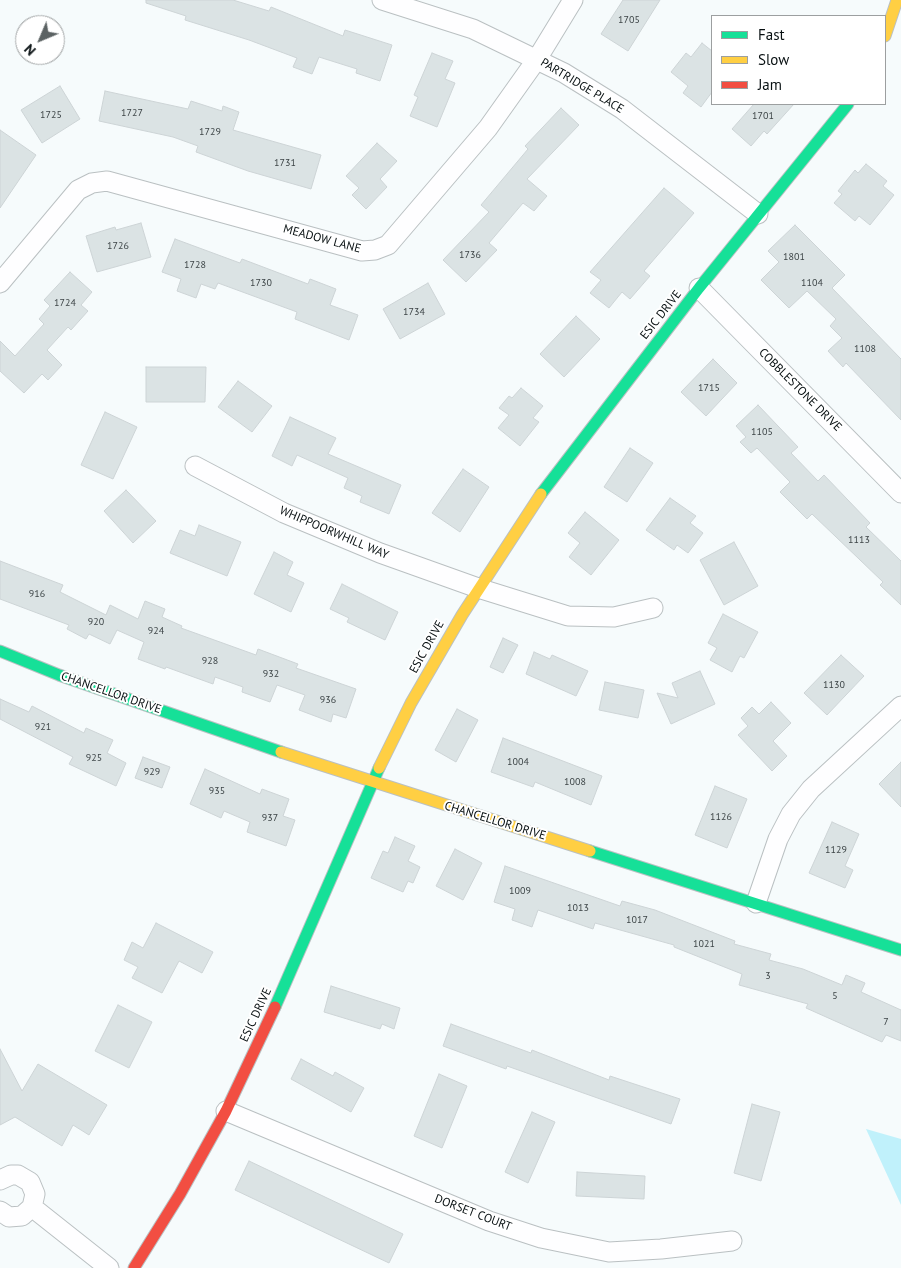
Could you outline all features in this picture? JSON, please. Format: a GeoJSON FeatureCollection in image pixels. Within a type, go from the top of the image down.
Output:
{"type":"FeatureCollection","features":[{"type":"Feature","properties":{"kind":"street","name":"PARTRIDGE PLACE"},"geometry":{"type":"LineString","coordinates":[[382,0],[473,29],[537,59],[622,109],[758,214]]}},
{"type":"Feature","properties":{"kind":"street","name":"MEADOW LANE"},"geometry":{"type":"LineString","coordinates":[[0,284],[78,190],[92,183],[107,181],[362,250],[375,250],[388,245],[488,128],[537,59],[574,0]]}},
{"type":"Feature","properties":{"kind":"street"},"geometry":{"type":"LineString","coordinates":[[886,33],[897,0]]}},
{"type":"Feature","properties":{"kind":"street","name":"ESIC DRIVE"},"geometry":{"type":"LineString","coordinates":[[134,1268],[180,1194],[226,1111],[289,977],[372,782],[411,704],[478,588],[531,507],[758,214],[847,105]]}},
{"type":"Feature","properties":{"kind":"street","name":"COBBLESTONE DRIVE"},"geometry":{"type":"LineString","coordinates":[[700,288],[901,493]]}},
{"type":"Feature","properties":{"kind":"street","name":"WHIPPOORWHILL WAY"},"geometry":{"type":"LineString","coordinates":[[195,466],[284,513],[380,553],[478,588],[568,616],[614,617],[653,608]]}},
{"type":"Feature","properties":{"kind":"street","name":"CHANCELLOR DRIVE"},"geometry":{"type":"LineString","coordinates":[[0,651],[58,675],[372,782],[901,950]]}},
{"type":"Feature","properties":{"kind":"street"},"geometry":{"type":"LineString","coordinates":[[756,903],[778,839],[791,814],[811,789],[901,706]]}},
{"type":"Feature","properties":{"kind":"street","name":"DORSET COURT"},"geometry":{"type":"LineString","coordinates":[[226,1111],[489,1221],[541,1238],[609,1252],[661,1249],[732,1241]]}},
{"type":"Feature","properties":{"kind":"street"},"geometry":{"type":"LineString","coordinates":[[0,1180],[11,1175],[18,1175],[30,1182],[35,1194],[32,1207],[22,1216],[16,1217],[0,1212]]}},
{"type":"Feature","properties":{"kind":"street"},"geometry":{"type":"LineString","coordinates":[[32,1207],[109,1268]]}},
{"type":"Feature","properties":{"kind":"shaded area"},"geometry":{"type":"Polygon","coordinates":[[[866,1129],[901,1139],[901,1205],[866,1129]]]}},
{"type":"Feature","properties":{"kind":"building"},"geometry":{"type":"Polygon","coordinates":[[[146,0],[233,0],[269,11],[271,7],[343,36],[345,30],[392,45],[380,81],[356,73],[357,69],[319,57],[312,74],[293,67],[297,58],[249,40],[185,20],[186,16],[146,3],[146,0]]]}},
{"type":"Feature","properties":{"kind":"building"},"geometry":{"type":"Polygon","coordinates":[[[623,0],[660,0],[628,51],[601,34],[623,0]]]}},
{"type":"Feature","properties":{"kind":"building"},"geometry":{"type":"Polygon","coordinates":[[[702,43],[711,50],[711,93],[701,107],[683,93],[688,86],[671,72],[686,53],[691,57],[702,43]]]}},
{"type":"Feature","properties":{"kind":"building"},"geometry":{"type":"Polygon","coordinates":[[[432,53],[453,61],[445,79],[455,83],[437,127],[410,116],[418,97],[414,95],[432,53]]]}},
{"type":"Feature","properties":{"kind":"building"},"geometry":{"type":"Polygon","coordinates":[[[60,86],[80,119],[42,143],[21,110],[60,86]]]}},
{"type":"Feature","properties":{"kind":"building"},"geometry":{"type":"Polygon","coordinates":[[[105,91],[188,109],[191,101],[222,111],[223,106],[239,112],[233,130],[321,155],[311,189],[248,171],[196,152],[198,146],[173,137],[99,121],[105,91]]]}},
{"type":"Feature","properties":{"kind":"building"},"geometry":{"type":"Polygon","coordinates":[[[753,105],[793,105],[767,134],[764,131],[751,146],[732,129],[753,105]]]}},
{"type":"Feature","properties":{"kind":"building"},"geometry":{"type":"Polygon","coordinates":[[[561,108],[579,125],[527,179],[547,196],[534,211],[523,203],[489,243],[497,250],[466,282],[443,260],[489,212],[481,205],[528,149],[525,146],[561,108]]]}},
{"type":"Feature","properties":{"kind":"building"},"geometry":{"type":"Polygon","coordinates":[[[0,130],[36,155],[0,208],[0,130]]]}},
{"type":"Feature","properties":{"kind":"building"},"geometry":{"type":"Polygon","coordinates":[[[377,143],[397,161],[380,179],[387,187],[366,209],[352,195],[359,188],[346,176],[377,143]]]}},
{"type":"Feature","properties":{"kind":"building"},"geometry":{"type":"Polygon","coordinates":[[[866,164],[887,181],[883,186],[894,195],[870,225],[859,216],[855,221],[834,203],[842,194],[838,191],[855,170],[858,173],[866,164]]]}},
{"type":"Feature","properties":{"kind":"building"},"geometry":{"type":"Polygon","coordinates":[[[664,188],[694,213],[644,271],[650,276],[630,299],[622,292],[609,308],[590,293],[601,280],[590,272],[664,188]]]}},
{"type":"Feature","properties":{"kind":"building"},"geometry":{"type":"Polygon","coordinates":[[[141,223],[151,257],[97,272],[86,236],[115,227],[116,230],[141,223]]]}},
{"type":"Feature","properties":{"kind":"building"},"geometry":{"type":"Polygon","coordinates":[[[795,225],[845,275],[832,288],[901,359],[901,420],[846,363],[843,367],[828,351],[842,338],[830,326],[836,319],[807,291],[789,308],[761,280],[779,262],[768,251],[795,225]]]}},
{"type":"Feature","properties":{"kind":"building"},"geometry":{"type":"Polygon","coordinates":[[[175,239],[240,263],[242,259],[308,284],[310,279],[336,289],[330,305],[358,315],[349,340],[295,319],[297,312],[218,283],[215,289],[201,284],[196,298],[177,291],[181,279],[162,272],[175,239]]]}},
{"type":"Feature","properties":{"kind":"building"},"geometry":{"type":"Polygon","coordinates":[[[70,272],[92,292],[81,305],[88,311],[71,330],[68,327],[47,350],[62,365],[48,380],[42,374],[24,393],[0,371],[0,341],[15,356],[44,324],[39,319],[50,306],[44,300],[70,272]]]}},
{"type":"Feature","properties":{"kind":"building"},"geometry":{"type":"Polygon","coordinates":[[[428,283],[445,314],[400,339],[383,309],[428,283]]]}},
{"type":"Feature","properties":{"kind":"building"},"geometry":{"type":"Polygon","coordinates":[[[576,316],[600,339],[564,377],[540,354],[576,316]]]}},
{"type":"Feature","properties":{"kind":"building"},"geometry":{"type":"Polygon","coordinates":[[[713,359],[737,383],[706,416],[681,392],[713,359]]]}},
{"type":"Feature","properties":{"kind":"building"},"geometry":{"type":"Polygon","coordinates":[[[146,367],[206,367],[205,402],[146,402],[146,367]]]}},
{"type":"Feature","properties":{"kind":"building"},"geometry":{"type":"Polygon","coordinates":[[[238,381],[272,406],[252,432],[218,407],[238,381]]]}},
{"type":"Feature","properties":{"kind":"building"},"geometry":{"type":"Polygon","coordinates":[[[521,388],[543,406],[533,418],[539,422],[520,446],[498,428],[509,415],[499,408],[509,396],[512,398],[521,388]]]}},
{"type":"Feature","properties":{"kind":"building"},"geometry":{"type":"Polygon","coordinates":[[[758,405],[798,447],[791,453],[818,481],[824,475],[870,523],[866,527],[901,561],[901,605],[880,585],[883,582],[812,514],[807,519],[780,492],[790,482],[757,448],[751,453],[740,442],[746,437],[736,426],[758,405]]]}},
{"type":"Feature","properties":{"kind":"building"},"geometry":{"type":"Polygon","coordinates":[[[105,412],[137,427],[113,479],[81,465],[105,412]]]}},
{"type":"Feature","properties":{"kind":"building"},"geometry":{"type":"Polygon","coordinates":[[[290,417],[336,438],[328,454],[401,485],[389,514],[360,502],[362,496],[344,488],[348,478],[297,455],[292,466],[272,456],[290,417]]]}},
{"type":"Feature","properties":{"kind":"building"},"geometry":{"type":"Polygon","coordinates":[[[630,448],[653,463],[627,502],[604,487],[630,448]]]}},
{"type":"Feature","properties":{"kind":"building"},"geometry":{"type":"Polygon","coordinates":[[[463,469],[489,487],[460,532],[432,513],[463,469]]]}},
{"type":"Feature","properties":{"kind":"building"},"geometry":{"type":"Polygon","coordinates":[[[126,490],[156,521],[133,543],[104,511],[126,490]]]}},
{"type":"Feature","properties":{"kind":"building"},"geometry":{"type":"Polygon","coordinates":[[[670,498],[696,516],[690,523],[703,533],[688,553],[677,545],[674,550],[646,530],[670,498]]]}},
{"type":"Feature","properties":{"kind":"building"},"geometry":{"type":"Polygon","coordinates":[[[585,512],[619,540],[591,575],[569,557],[580,543],[568,533],[585,512]]]}},
{"type":"Feature","properties":{"kind":"building"},"geometry":{"type":"Polygon","coordinates":[[[199,525],[241,542],[227,576],[170,553],[180,530],[195,536],[199,525]]]}},
{"type":"Feature","properties":{"kind":"building"},"geometry":{"type":"Polygon","coordinates":[[[734,542],[758,586],[724,605],[700,560],[734,542]]]}},
{"type":"Feature","properties":{"kind":"building"},"geometry":{"type":"Polygon","coordinates":[[[274,552],[293,562],[287,575],[304,583],[291,612],[254,594],[274,552]]]}},
{"type":"Feature","properties":{"kind":"building"},"geometry":{"type":"Polygon","coordinates":[[[0,561],[63,585],[60,592],[106,615],[110,605],[138,619],[145,601],[165,609],[162,617],[182,626],[181,628],[256,655],[258,649],[298,664],[296,668],[356,689],[346,718],[333,714],[331,722],[299,710],[305,695],[277,685],[270,702],[242,692],[243,687],[215,677],[213,684],[138,659],[144,642],[117,630],[110,644],[89,634],[86,639],[67,629],[69,625],[0,599],[0,561]]]}},
{"type":"Feature","properties":{"kind":"building"},"geometry":{"type":"Polygon","coordinates":[[[342,584],[398,612],[385,640],[347,622],[349,618],[330,609],[342,584]]]}},
{"type":"Feature","properties":{"kind":"building"},"geometry":{"type":"Polygon","coordinates":[[[723,614],[758,632],[744,658],[740,656],[732,672],[710,660],[717,648],[708,643],[723,614]]]}},
{"type":"Feature","properties":{"kind":"building"},"geometry":{"type":"Polygon","coordinates":[[[503,638],[518,645],[503,673],[490,667],[503,638]]]}},
{"type":"Feature","properties":{"kind":"building"},"geometry":{"type":"Polygon","coordinates":[[[534,652],[550,659],[552,655],[588,671],[576,696],[526,674],[534,652]]]}},
{"type":"Feature","properties":{"kind":"building"},"geometry":{"type":"Polygon","coordinates":[[[841,655],[864,676],[827,715],[804,693],[841,655]]]}},
{"type":"Feature","properties":{"kind":"building"},"geometry":{"type":"Polygon","coordinates":[[[700,671],[715,704],[671,724],[657,693],[678,698],[672,683],[700,671]]]}},
{"type":"Feature","properties":{"kind":"building"},"geometry":{"type":"Polygon","coordinates":[[[605,682],[644,690],[638,718],[599,710],[605,682]]]}},
{"type":"Feature","properties":{"kind":"building"},"geometry":{"type":"Polygon","coordinates":[[[0,699],[29,712],[32,706],[84,733],[86,728],[113,740],[107,753],[126,763],[116,786],[69,764],[73,757],[0,719],[0,699]]]}},
{"type":"Feature","properties":{"kind":"building"},"geometry":{"type":"Polygon","coordinates":[[[771,702],[791,723],[773,741],[787,756],[772,771],[738,735],[748,726],[741,718],[752,707],[759,714],[771,702]]]}},
{"type":"Feature","properties":{"kind":"building"},"geometry":{"type":"Polygon","coordinates":[[[457,709],[478,720],[456,762],[435,750],[457,709]]]}},
{"type":"Feature","properties":{"kind":"building"},"geometry":{"type":"Polygon","coordinates":[[[503,738],[602,776],[591,805],[535,782],[533,787],[491,772],[503,738]]]}},
{"type":"Feature","properties":{"kind":"building"},"geometry":{"type":"Polygon","coordinates":[[[143,757],[170,767],[162,788],[135,778],[143,757]]]}},
{"type":"Feature","properties":{"kind":"building"},"geometry":{"type":"Polygon","coordinates":[[[901,762],[901,807],[879,784],[901,762]]]}},
{"type":"Feature","properties":{"kind":"building"},"geometry":{"type":"Polygon","coordinates":[[[205,769],[260,794],[262,789],[289,799],[283,816],[295,820],[286,846],[247,832],[250,822],[224,811],[221,818],[190,804],[205,769]]]}},
{"type":"Feature","properties":{"kind":"building"},"geometry":{"type":"Polygon","coordinates":[[[715,786],[747,799],[727,848],[695,835],[715,786]]]}},
{"type":"Feature","properties":{"kind":"building"},"geometry":{"type":"Polygon","coordinates":[[[832,822],[859,834],[845,866],[853,870],[845,888],[809,873],[832,822]]]}},
{"type":"Feature","properties":{"kind":"building"},"geometry":{"type":"Polygon","coordinates":[[[395,837],[415,846],[408,861],[420,867],[413,883],[408,881],[403,892],[371,878],[383,851],[388,853],[395,837]]]}},
{"type":"Feature","properties":{"kind":"building"},"geometry":{"type":"Polygon","coordinates":[[[455,849],[482,863],[463,900],[436,886],[455,849]]]}},
{"type":"Feature","properties":{"kind":"building"},"geometry":{"type":"Polygon","coordinates":[[[505,866],[620,906],[622,901],[655,910],[735,941],[734,944],[771,954],[769,960],[803,969],[842,985],[846,975],[865,983],[861,992],[901,1010],[901,1041],[886,1035],[882,1042],[806,1008],[808,1004],[739,985],[742,974],[674,947],[674,945],[595,923],[593,929],[538,910],[532,927],[512,920],[515,909],[494,902],[505,866]]]}},
{"type":"Feature","properties":{"kind":"building"},"geometry":{"type":"Polygon","coordinates":[[[156,923],[213,952],[202,973],[179,961],[162,993],[132,978],[138,967],[124,960],[132,942],[143,948],[156,923]]]}},
{"type":"Feature","properties":{"kind":"building"},"geometry":{"type":"Polygon","coordinates":[[[331,986],[400,1008],[394,1029],[382,1024],[380,1029],[324,1012],[331,986]]]}},
{"type":"Feature","properties":{"kind":"building"},"geometry":{"type":"Polygon","coordinates":[[[118,1005],[152,1022],[129,1068],[95,1051],[118,1005]]]}},
{"type":"Feature","properties":{"kind":"building"},"geometry":{"type":"Polygon","coordinates":[[[451,1024],[531,1053],[532,1050],[609,1080],[610,1076],[680,1099],[671,1124],[507,1066],[506,1069],[443,1046],[451,1024]]]}},
{"type":"Feature","properties":{"kind":"building"},"geometry":{"type":"Polygon","coordinates":[[[0,1049],[22,1091],[38,1064],[107,1105],[89,1135],[73,1125],[62,1146],[15,1117],[0,1125],[0,1049]]]}},
{"type":"Feature","properties":{"kind":"building"},"geometry":{"type":"Polygon","coordinates":[[[301,1059],[333,1076],[335,1072],[364,1088],[351,1112],[291,1079],[301,1059]]]}},
{"type":"Feature","properties":{"kind":"building"},"geometry":{"type":"Polygon","coordinates":[[[439,1074],[467,1086],[442,1148],[414,1136],[439,1074]]]}},
{"type":"Feature","properties":{"kind":"building"},"geometry":{"type":"Polygon","coordinates":[[[752,1104],[780,1112],[761,1181],[734,1173],[752,1104]]]}},
{"type":"Feature","properties":{"kind":"building"},"geometry":{"type":"Polygon","coordinates":[[[532,1112],[555,1122],[528,1183],[505,1172],[532,1112]]]}},
{"type":"Feature","properties":{"kind":"building"},"geometry":{"type":"Polygon","coordinates":[[[249,1161],[403,1234],[389,1263],[235,1190],[249,1161]]]}},
{"type":"Feature","properties":{"kind":"building"},"geometry":{"type":"Polygon","coordinates":[[[577,1172],[645,1176],[644,1199],[576,1196],[577,1172]]]}},
{"type":"Feature","properties":{"kind":"traffic: fast"},"geometry":{"type":"LineString","coordinates":[[541,494],[699,288],[847,105]]}},
{"type":"Feature","properties":{"kind":"traffic: fast"},"geometry":{"type":"LineString","coordinates":[[0,651],[59,675],[281,752]]}},
{"type":"Feature","properties":{"kind":"traffic: fast"},"geometry":{"type":"LineString","coordinates":[[275,1007],[379,768]]}},
{"type":"Feature","properties":{"kind":"traffic: fast"},"geometry":{"type":"LineString","coordinates":[[590,851],[901,950]]}},
{"type":"Feature","properties":{"kind":"traffic: slow"},"geometry":{"type":"LineString","coordinates":[[886,33],[897,0]]}},
{"type":"Feature","properties":{"kind":"traffic: slow"},"geometry":{"type":"LineString","coordinates":[[379,768],[411,703],[462,615],[541,494]]}},
{"type":"Feature","properties":{"kind":"traffic: slow"},"geometry":{"type":"LineString","coordinates":[[281,752],[590,851]]}},
{"type":"Feature","properties":{"kind":"traffic: jam"},"geometry":{"type":"LineString","coordinates":[[134,1268],[180,1194],[226,1111],[275,1007]]}}]}
